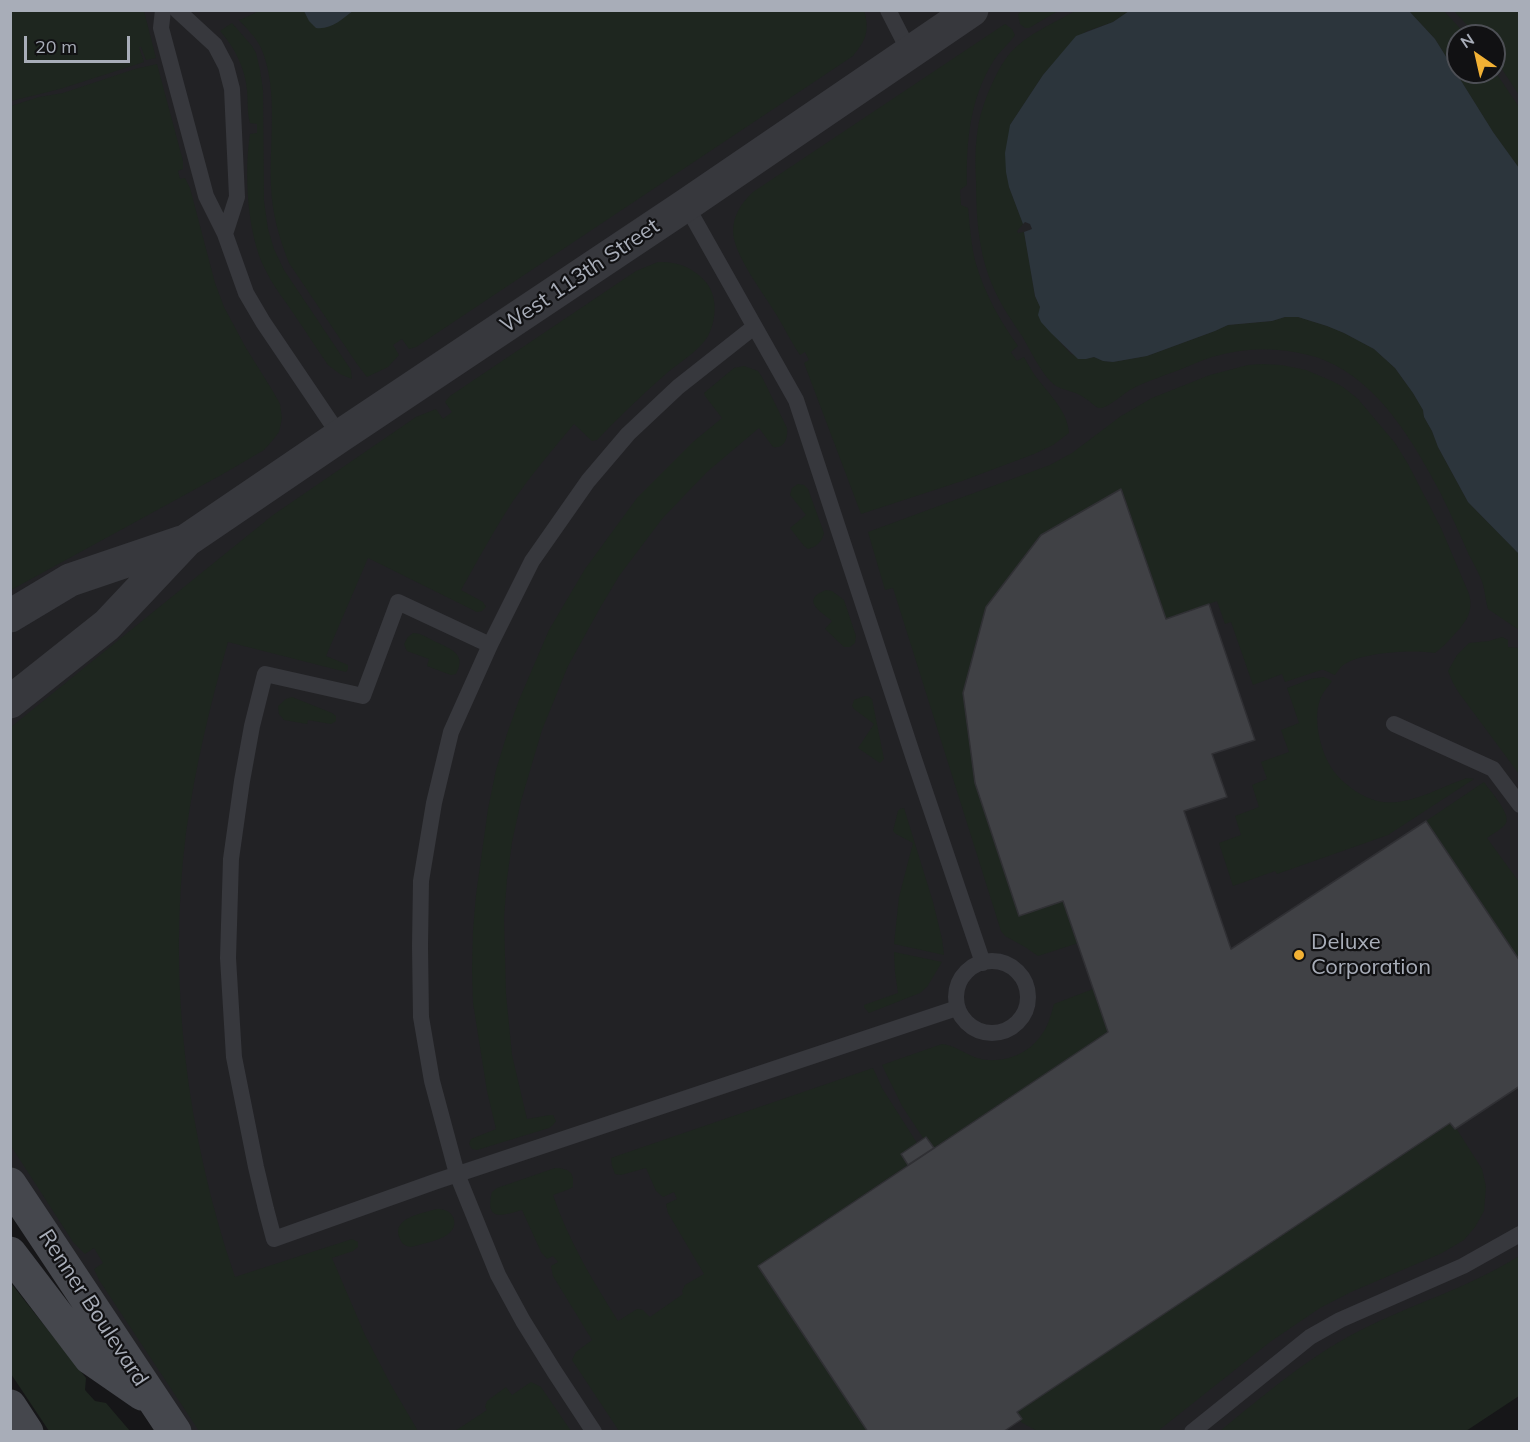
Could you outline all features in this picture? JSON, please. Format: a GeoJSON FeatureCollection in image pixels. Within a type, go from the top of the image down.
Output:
{"type":"FeatureCollection","features":[{"type":"Feature","properties":{"kind":"main road","name":"Renner Boulevard"},"geometry":{"type":"LineString","coordinates":[[10,1184],[175,1431]]}},
{"type":"Feature","properties":{"kind":"main road"},"geometry":{"type":"LineString","coordinates":[[10,1253],[90,1358],[156,1404]]}},
{"type":"Feature","properties":{"kind":"main road"},"geometry":{"type":"LineString","coordinates":[[10,1406],[27,1431]]}},
{"type":"Feature","properties":{"kind":"street","name":"West 113th Street"},"geometry":{"type":"LineString","coordinates":[[10,702],[107,625],[187,540],[686,206],[972,10]]}},
{"type":"Feature","properties":{"kind":"street","name":"West 113th Street"},"geometry":{"type":"LineString","coordinates":[[10,616],[70,580],[187,540]]}},
{"type":"Feature","properties":{"kind":"lane"},"geometry":{"type":"LineString","coordinates":[[163,10],[161,28],[206,196],[225,234],[246,293],[340,436]]}},
{"type":"Feature","properties":{"kind":"lane"},"geometry":{"type":"LineString","coordinates":[[177,10],[215,45],[226,66],[232,89],[237,197],[225,234]]}},
{"type":"Feature","properties":{"kind":"lane"},"geometry":{"type":"LineString","coordinates":[[888,10],[910,53]]}},
{"type":"Feature","properties":{"kind":"lane"},"geometry":{"type":"LineString","coordinates":[[686,206],[796,400],[983,963]]}},
{"type":"Feature","properties":{"kind":"lane"},"geometry":{"type":"LineString","coordinates":[[594,1431],[523,1321],[498,1275],[457,1174],[432,1081],[421,1017],[421,881],[434,803],[451,732],[490,645],[532,561],[588,481],[628,434],[678,387],[754,327]]}},
{"type":"Feature","properties":{"kind":"lane"},"geometry":{"type":"LineString","coordinates":[[490,645],[398,602],[363,696],[265,675],[252,726],[231,859],[228,958],[234,1057],[256,1167],[274,1239],[457,1174],[957,1008]]}},
{"type":"Feature","properties":{"kind":"lane"},"geometry":{"type":"LineString","coordinates":[[1394,724],[1493,769],[1520,805]]}},
{"type":"Feature","properties":{"kind":"lane"},"geometry":{"type":"LineString","coordinates":[[988,961],[1011,966],[1020,974],[1026,985],[1027,1010],[1011,1029],[1000,1033],[987,1034],[976,1030],[965,1023],[957,1008],[956,990],[960,980],[967,970],[977,964],[988,961]]}},
{"type":"Feature","properties":{"kind":"lane"},"geometry":{"type":"LineString","coordinates":[[1192,1431],[1310,1337],[1340,1320],[1463,1266],[1520,1234]]}},
{"type":"Feature","properties":{"kind":"shaded area"},"geometry":{"type":"Polygon","coordinates":[[[11,10],[144,11],[156,58],[146,60],[139,47],[144,62],[60,89],[11,101],[11,10]]]}},
{"type":"Feature","properties":{"kind":"shaded area"},"geometry":{"type":"Polygon","coordinates":[[[353,10],[864,10],[867,30],[864,40],[853,56],[416,347],[409,349],[402,339],[393,345],[399,355],[388,367],[367,377],[285,254],[272,196],[272,98],[267,64],[259,44],[238,19],[259,11],[304,11],[309,20],[341,20],[353,10]]]}},
{"type":"Feature","properties":{"kind":"shaded area"},"geometry":{"type":"Polygon","coordinates":[[[10,11],[1519,11],[1519,1350],[1396,1431],[175,1431],[11,1184],[10,11]]]}},
{"type":"Feature","properties":{"kind":"shaded area"},"geometry":{"type":"Polygon","coordinates":[[[304,11],[353,11],[336,23],[316,28],[304,11]]]}},
{"type":"Feature","properties":{"kind":"shaded area"},"geometry":{"type":"Polygon","coordinates":[[[1023,11],[1058,11],[1029,28],[1025,28],[1020,24],[1018,14],[1023,11]]]}},
{"type":"Feature","properties":{"kind":"shaded area"},"geometry":{"type":"Polygon","coordinates":[[[1075,11],[1129,11],[1113,22],[1087,31],[1068,47],[1043,75],[1010,125],[1009,187],[1023,224],[1017,231],[1018,233],[1024,232],[1035,296],[1059,341],[1071,354],[1086,359],[1094,357],[1113,362],[1147,356],[1228,325],[1298,317],[1344,333],[1374,349],[1395,368],[1413,393],[1423,410],[1438,447],[1468,502],[1519,554],[1519,630],[1488,609],[1478,573],[1441,494],[1407,435],[1379,399],[1344,370],[1309,355],[1284,350],[1263,349],[1232,352],[1212,357],[1144,383],[1102,408],[1080,395],[1058,387],[1048,378],[1008,315],[985,266],[977,217],[976,141],[986,99],[1010,53],[1032,35],[1075,11]]]}},
{"type":"Feature","properties":{"kind":"shaded area"},"geometry":{"type":"Polygon","coordinates":[[[1129,11],[1409,11],[1435,39],[1446,57],[1446,84],[1463,84],[1519,168],[1519,554],[1468,502],[1438,447],[1423,410],[1395,368],[1374,349],[1344,333],[1298,317],[1285,317],[1272,321],[1228,325],[1147,356],[1113,362],[1094,357],[1078,359],[1041,322],[1038,315],[1040,307],[1035,296],[1024,232],[1032,229],[1030,224],[1025,222],[1023,224],[1009,187],[1006,172],[1005,153],[1010,125],[1043,75],[1076,36],[1113,22],[1129,11]]]}},
{"type":"Feature","properties":{"kind":"shaded area"},"geometry":{"type":"Polygon","coordinates":[[[1409,11],[1444,11],[1456,24],[1446,24],[1446,57],[1435,39],[1409,11]]]}},
{"type":"Feature","properties":{"kind":"shaded area"},"geometry":{"type":"Polygon","coordinates":[[[1454,11],[1519,11],[1519,95],[1506,75],[1506,24],[1466,24],[1454,11]]]}},
{"type":"Feature","properties":{"kind":"shaded area"},"geometry":{"type":"Polygon","coordinates":[[[232,23],[252,46],[260,70],[263,90],[264,201],[274,249],[284,270],[351,370],[352,379],[328,365],[272,283],[259,255],[251,221],[247,184],[250,134],[257,133],[257,124],[250,123],[242,66],[235,51],[220,31],[232,23]]]}},
{"type":"Feature","properties":{"kind":"shaded area"},"geometry":{"type":"Polygon","coordinates":[[[1005,24],[1012,29],[1015,35],[994,60],[980,89],[971,120],[967,152],[967,185],[960,190],[961,205],[968,208],[974,257],[988,297],[1018,346],[1011,352],[1017,361],[1024,357],[1063,412],[1069,433],[1053,445],[1034,454],[962,481],[861,514],[804,363],[809,360],[805,352],[800,355],[743,262],[733,232],[734,221],[741,205],[753,192],[1005,24]]]}},
{"type":"Feature","properties":{"kind":"shaded area"},"geometry":{"type":"Polygon","coordinates":[[[157,64],[183,161],[183,169],[178,171],[180,179],[185,178],[190,188],[215,283],[224,307],[280,404],[282,418],[279,432],[264,450],[11,590],[11,106],[39,97],[63,93],[157,64]]]}},
{"type":"Feature","properties":{"kind":"shaded area"},"geometry":{"type":"Polygon","coordinates":[[[1463,84],[1503,84],[1519,107],[1519,168],[1463,84]]]}},
{"type":"Feature","properties":{"kind":"shaded area"},"geometry":{"type":"Polygon","coordinates":[[[658,262],[689,268],[709,286],[715,307],[708,336],[695,351],[649,389],[597,440],[592,441],[574,424],[550,452],[513,501],[461,590],[483,602],[486,607],[482,611],[477,612],[368,558],[326,656],[348,665],[346,672],[228,642],[198,761],[186,833],[181,889],[180,1002],[193,1114],[204,1169],[235,1277],[352,1239],[358,1242],[358,1247],[353,1251],[332,1258],[365,1335],[418,1431],[199,1431],[99,1280],[94,1269],[103,1263],[94,1248],[85,1254],[73,1242],[11,1146],[11,727],[273,515],[416,417],[436,409],[443,419],[452,412],[445,402],[450,396],[636,271],[658,262]]]}},
{"type":"Feature","properties":{"kind":"shaded area"},"geometry":{"type":"Polygon","coordinates":[[[1261,364],[1306,370],[1343,387],[1358,399],[1395,443],[1441,528],[1469,594],[1469,612],[1461,627],[1435,653],[1414,651],[1372,655],[1348,662],[1335,675],[1321,670],[1285,682],[1282,674],[1253,685],[1231,622],[1225,624],[1217,601],[1166,619],[1122,490],[1041,535],[986,607],[963,693],[975,783],[1019,916],[1063,901],[1078,943],[1038,956],[1005,936],[1001,931],[893,588],[885,590],[868,532],[1050,465],[1072,453],[1121,416],[1152,398],[1210,375],[1261,364]]]}},
{"type":"Feature","properties":{"kind":"shaded area"},"geometry":{"type":"Polygon","coordinates":[[[744,366],[758,371],[762,377],[787,428],[785,442],[783,445],[773,447],[759,428],[707,472],[662,519],[619,576],[600,608],[568,666],[542,730],[521,801],[512,842],[504,918],[506,994],[512,1055],[527,1119],[553,1115],[556,1121],[549,1128],[477,1150],[472,1149],[469,1144],[471,1139],[496,1129],[487,1091],[473,1003],[473,930],[488,809],[496,770],[507,734],[549,630],[585,569],[637,498],[693,442],[722,418],[704,393],[734,368],[744,366]]]}},
{"type":"Feature","properties":{"kind":"shaded area"},"geometry":{"type":"Polygon","coordinates":[[[798,484],[808,489],[824,533],[818,544],[808,549],[790,528],[806,515],[790,495],[792,488],[798,484]]]}},
{"type":"Feature","properties":{"kind":"shaded area"},"geometry":{"type":"Polygon","coordinates":[[[826,590],[832,591],[844,600],[856,636],[855,643],[850,647],[844,647],[825,629],[832,621],[813,602],[818,594],[826,590]]]}},
{"type":"Feature","properties":{"kind":"shaded area"},"geometry":{"type":"Polygon","coordinates":[[[413,633],[424,636],[456,653],[460,662],[456,674],[451,675],[427,666],[429,659],[407,651],[404,644],[413,633]]]}},
{"type":"Feature","properties":{"kind":"shaded area"},"geometry":{"type":"Polygon","coordinates":[[[1502,637],[1508,640],[1508,647],[1518,648],[1519,644],[1519,774],[1459,693],[1448,671],[1457,655],[1469,643],[1502,637]]]}},
{"type":"Feature","properties":{"kind":"shaded area"},"geometry":{"type":"Polygon","coordinates":[[[1324,677],[1332,681],[1322,695],[1318,709],[1320,739],[1331,767],[1351,788],[1370,799],[1394,802],[1416,798],[1467,778],[1474,779],[1388,835],[1277,874],[1275,871],[1233,886],[1219,843],[1241,835],[1235,816],[1259,807],[1252,785],[1267,779],[1261,762],[1289,752],[1281,730],[1299,723],[1287,688],[1324,677]]]}},
{"type":"Feature","properties":{"kind":"shaded area"},"geometry":{"type":"Polygon","coordinates":[[[865,696],[872,699],[884,759],[880,763],[858,748],[874,724],[852,706],[854,700],[865,696]]]}},
{"type":"Feature","properties":{"kind":"shaded area"},"geometry":{"type":"Polygon","coordinates":[[[292,697],[332,713],[336,716],[336,721],[331,724],[308,720],[307,724],[284,720],[279,714],[278,706],[292,697]]]}},
{"type":"Feature","properties":{"kind":"shaded area"},"geometry":{"type":"Polygon","coordinates":[[[1484,782],[1503,808],[1507,819],[1502,827],[1487,838],[1519,882],[1519,961],[1426,821],[1484,782]]]}},
{"type":"Feature","properties":{"kind":"shaded area"},"geometry":{"type":"Polygon","coordinates":[[[904,808],[933,902],[944,955],[894,944],[899,897],[913,843],[893,831],[898,811],[904,808]]]}},
{"type":"Feature","properties":{"kind":"shaded area"},"geometry":{"type":"Polygon","coordinates":[[[894,952],[942,962],[927,987],[920,993],[869,1013],[864,1005],[898,993],[894,952]]]}},
{"type":"Feature","properties":{"kind":"shaded area"},"geometry":{"type":"Polygon","coordinates":[[[1093,989],[1108,1032],[931,1150],[902,1106],[882,1065],[942,1044],[986,1060],[1004,1059],[1022,1053],[1030,1048],[1046,1027],[1054,1004],[1093,989]]]}},
{"type":"Feature","properties":{"kind":"shaded area"},"geometry":{"type":"Polygon","coordinates":[[[873,1068],[882,1088],[924,1154],[758,1266],[868,1431],[619,1431],[572,1360],[576,1352],[592,1340],[553,1276],[551,1266],[558,1262],[553,1256],[547,1259],[541,1252],[522,1210],[502,1215],[493,1213],[490,1202],[492,1192],[497,1188],[555,1168],[571,1173],[573,1187],[553,1195],[566,1228],[599,1291],[618,1321],[637,1309],[643,1310],[650,1317],[683,1294],[685,1285],[704,1274],[668,1213],[666,1204],[677,1199],[674,1192],[663,1197],[656,1191],[646,1168],[621,1175],[615,1174],[611,1158],[873,1068]]]}},
{"type":"Feature","properties":{"kind":"shaded area"},"geometry":{"type":"Polygon","coordinates":[[[1450,1123],[1454,1129],[1456,1128],[1482,1169],[1486,1187],[1484,1211],[1464,1240],[1442,1253],[1351,1292],[1320,1308],[1270,1342],[1158,1431],[1037,1431],[1021,1422],[1022,1419],[1017,1412],[1450,1123]]]}},
{"type":"Feature","properties":{"kind":"shaded area"},"geometry":{"type":"Polygon","coordinates":[[[442,1209],[452,1215],[454,1224],[452,1230],[447,1235],[424,1244],[411,1247],[405,1245],[398,1232],[404,1221],[442,1209]]]}},
{"type":"Feature","properties":{"kind":"shaded area"},"geometry":{"type":"Polygon","coordinates":[[[1519,1256],[1519,1396],[1466,1431],[1220,1431],[1286,1378],[1339,1342],[1377,1322],[1479,1278],[1519,1256]]]}},
{"type":"Feature","properties":{"kind":"shaded area"},"geometry":{"type":"Polygon","coordinates":[[[10,1282],[86,1378],[85,1390],[95,1401],[106,1403],[130,1431],[49,1431],[11,1374],[10,1282]]]}},
{"type":"Feature","properties":{"kind":"shaded area"},"geometry":{"type":"Polygon","coordinates":[[[531,1382],[541,1387],[571,1431],[455,1431],[487,1410],[485,1407],[487,1401],[506,1387],[512,1395],[531,1382]]]}},
{"type":"Feature","properties":{"kind":"building","name":"Deluxe Corporation"},"geometry":{"type":"Polygon","coordinates":[[[1121,489],[1166,619],[1209,604],[1255,740],[1212,754],[1227,797],[1184,811],[1231,949],[1426,821],[1520,961],[1520,1086],[1455,1129],[1450,1123],[1017,1412],[1022,1419],[1003,1432],[868,1432],[758,1266],[1108,1032],[1063,901],[1019,916],[975,783],[963,693],[986,607],[1041,535],[1121,489]]]}},
{"type":"Feature","properties":{"kind":"building"},"geometry":{"type":"Polygon","coordinates":[[[926,1137],[934,1148],[908,1165],[901,1154],[926,1137]]]}},
{"type":"Feature","properties":{"kind":"place","name":"Deluxe Corporation"},"geometry":{"type":"Point","coordinates":[1299,955]}}]}
